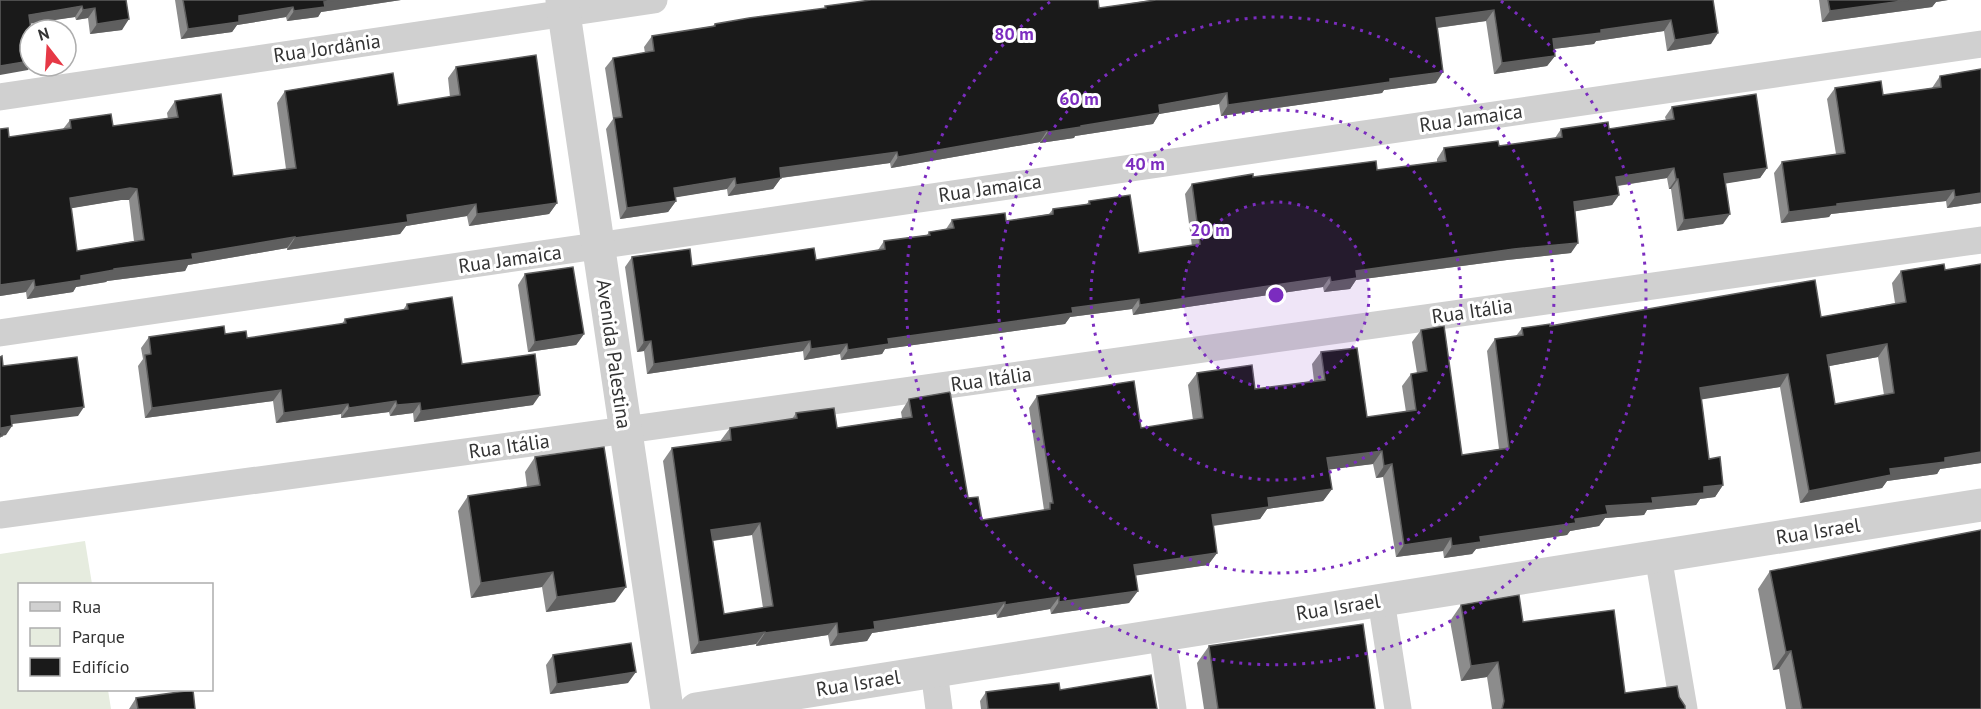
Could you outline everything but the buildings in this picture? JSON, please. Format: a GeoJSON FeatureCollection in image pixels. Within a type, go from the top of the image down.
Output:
{"type":"FeatureCollection","features":[{"type":"Feature","properties":{"kind":"street","name":"Rua Jordânia"},"geometry":{"type":"LineString","coordinates":[[0,96],[563,7],[654,0]]}},
{"type":"Feature","properties":{"kind":"street","name":"Avenida Palestina"},"geometry":{"type":"LineString","coordinates":[[563,7],[667,709]]}},
{"type":"Feature","properties":{"kind":"street","name":"Rua Jamaica"},"geometry":{"type":"LineString","coordinates":[[0,333],[1981,44]]}},
{"type":"Feature","properties":{"kind":"street","name":"Rua Itália"},"geometry":{"type":"LineString","coordinates":[[0,515],[626,430],[1981,240]]}},
{"type":"Feature","properties":{"kind":"street","name":"Rua Israel"},"geometry":{"type":"LineString","coordinates":[[696,709],[1981,505]]}},
{"type":"Feature","properties":{"kind":"street"},"geometry":{"type":"LineString","coordinates":[[1658,556],[1684,709]]}},
{"type":"Feature","properties":{"kind":"street"},"geometry":{"type":"LineString","coordinates":[[1381,600],[1398,709]]}},
{"type":"Feature","properties":{"kind":"street"},"geometry":{"type":"LineString","coordinates":[[1162,635],[1173,709]]}},
{"type":"Feature","properties":{"kind":"street"},"geometry":{"type":"LineString","coordinates":[[934,671],[939,709]]}},
{"type":"Feature","properties":{"kind":"green space"},"geometry":{"type":"Polygon","coordinates":[[[85,541],[92,583],[18,583],[18,691],[108,691],[111,709],[0,709],[0,554],[85,541]]]}}]}
